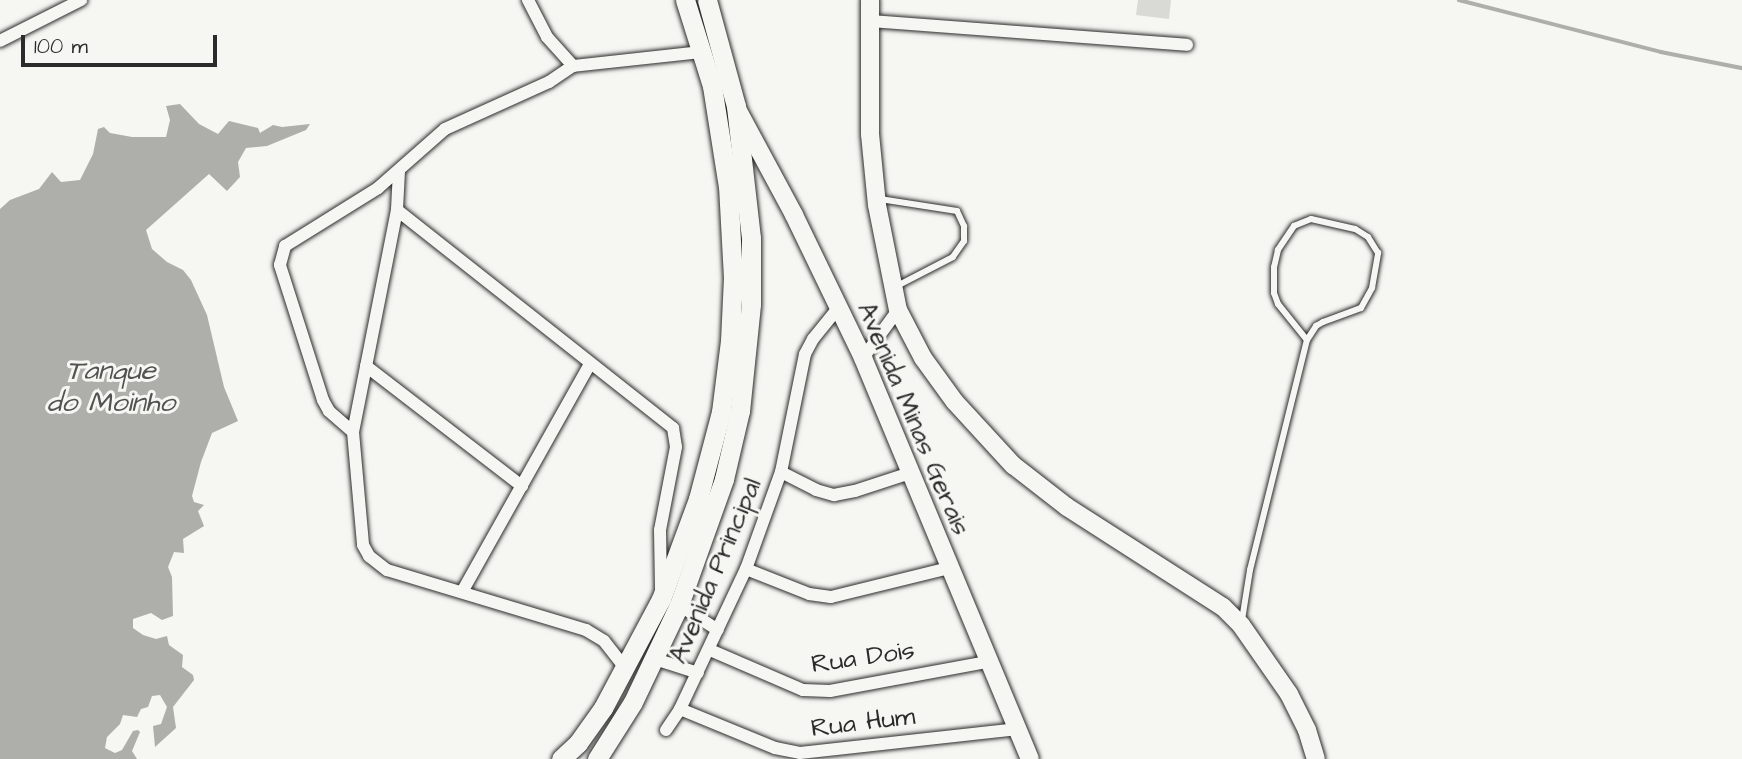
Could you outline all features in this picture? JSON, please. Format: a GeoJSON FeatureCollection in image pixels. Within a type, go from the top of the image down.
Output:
{"type":"FeatureCollection","features":[{"type":"Feature","properties":{"kind":"main road"},"geometry":{"type":"LineString","coordinates":[[597,759],[655,660],[721,412],[730,341],[733,278],[728,187],[714,98],[685,0]]}},
{"type":"Feature","properties":{"kind":"main road"},"geometry":{"type":"LineString","coordinates":[[561,759],[578,743],[670,602],[724,479],[740,411],[747,361],[751,238],[736,106],[707,0]]}},
{"type":"Feature","properties":{"kind":"street"},"geometry":{"type":"LineString","coordinates":[[0,41],[81,0]]}},
{"type":"Feature","properties":{"kind":"street"},"geometry":{"type":"LineString","coordinates":[[528,0],[547,37],[573,66]]}},
{"type":"Feature","properties":{"kind":"street"},"geometry":{"type":"LineString","coordinates":[[870,0],[870,134],[876,198],[898,310],[923,358],[955,402],[1013,465],[1067,508],[1215,601],[1241,625],[1289,694],[1307,730],[1316,759]]}},
{"type":"Feature","properties":{"kind":"street"},"geometry":{"type":"LineString","coordinates":[[870,21],[1187,45]]}},
{"type":"Feature","properties":{"kind":"street"},"geometry":{"type":"LineString","coordinates":[[353,432],[329,411],[323,400],[280,257],[285,246],[360,200],[399,171],[445,129],[533,89],[573,66],[702,52]]}},
{"type":"Feature","properties":{"kind":"street","name":"Avenida Minas Gerais"},"geometry":{"type":"LineString","coordinates":[[736,106],[794,215],[837,309],[863,358],[987,662],[1030,759]]}},
{"type":"Feature","properties":{"kind":"street"},"geometry":{"type":"LineString","coordinates":[[399,171],[397,210],[353,432],[359,529],[369,556],[387,570],[586,630],[604,641],[625,668]]}},
{"type":"Feature","properties":{"kind":"street"},"geometry":{"type":"LineString","coordinates":[[397,210],[590,364],[665,420],[676,436],[660,530],[670,602],[718,630]]}},
{"type":"Feature","properties":{"kind":"street","name":"Avenida Principal"},"geometry":{"type":"LineString","coordinates":[[666,730],[680,709],[710,650],[746,569],[781,472],[807,347],[837,309]]}},
{"type":"Feature","properties":{"kind":"street"},"geometry":{"type":"LineString","coordinates":[[863,358],[898,310]]}},
{"type":"Feature","properties":{"kind":"street"},"geometry":{"type":"LineString","coordinates":[[462,592],[590,364]]}},
{"type":"Feature","properties":{"kind":"street"},"geometry":{"type":"LineString","coordinates":[[366,366],[522,486]]}},
{"type":"Feature","properties":{"kind":"street"},"geometry":{"type":"LineString","coordinates":[[781,472],[816,491],[834,495],[910,473]]}},
{"type":"Feature","properties":{"kind":"street"},"geometry":{"type":"LineString","coordinates":[[746,569],[809,594],[831,597],[948,568]]}},
{"type":"Feature","properties":{"kind":"street","name":"Rua Dois"},"geometry":{"type":"LineString","coordinates":[[710,650],[803,690],[830,691],[987,662]]}},
{"type":"Feature","properties":{"kind":"street"},"geometry":{"type":"LineString","coordinates":[[655,660],[698,673]]}},
{"type":"Feature","properties":{"kind":"street","name":"Rua Hum"},"geometry":{"type":"LineString","coordinates":[[680,709],[775,748],[800,753],[1016,729]]}},
{"type":"Feature","properties":{"kind":"lane"},"geometry":{"type":"LineString","coordinates":[[876,198],[957,211],[964,226],[964,241],[953,257],[893,288]]}},
{"type":"Feature","properties":{"kind":"lane"},"geometry":{"type":"LineString","coordinates":[[1241,625],[1250,570],[1307,340],[1316,326],[1361,308],[1368,299],[1377,253],[1368,237],[1355,229],[1311,219],[1294,226],[1279,250],[1274,267],[1274,293],[1278,304],[1307,340]]}},
{"type":"Feature","properties":{"kind":"shaded area"},"geometry":{"type":"Polygon","coordinates":[[[1138,0],[1171,0],[1169,19],[1136,15],[1138,0]]]}},
{"type":"Feature","properties":{"kind":"water","name":"Tanque do Moinho"},"geometry":{"type":"Polygon","coordinates":[[[180,104],[199,124],[218,134],[229,121],[258,128],[260,133],[273,125],[282,127],[310,124],[306,130],[267,146],[246,148],[238,162],[240,177],[227,191],[209,174],[146,230],[152,249],[167,262],[183,270],[191,280],[207,315],[224,387],[238,421],[212,433],[201,462],[192,496],[194,502],[204,505],[198,511],[204,526],[183,539],[184,553],[174,552],[168,567],[172,577],[173,616],[162,620],[151,613],[133,619],[133,628],[143,635],[156,639],[167,636],[169,645],[183,655],[182,667],[193,675],[194,680],[173,707],[176,728],[155,747],[153,726],[161,724],[167,707],[160,695],[152,696],[148,707],[141,709],[137,717],[123,715],[120,724],[107,737],[105,748],[115,753],[122,750],[133,731],[138,730],[140,732],[132,751],[137,759],[0,759],[0,209],[10,200],[39,189],[52,172],[61,182],[80,180],[93,154],[98,129],[104,127],[110,133],[132,137],[166,137],[170,120],[166,106],[180,104]]]}},
{"type":"Feature","properties":{"kind":"waterway"},"geometry":{"type":"LineString","coordinates":[[1459,0],[1661,52],[1742,68]]}}]}
